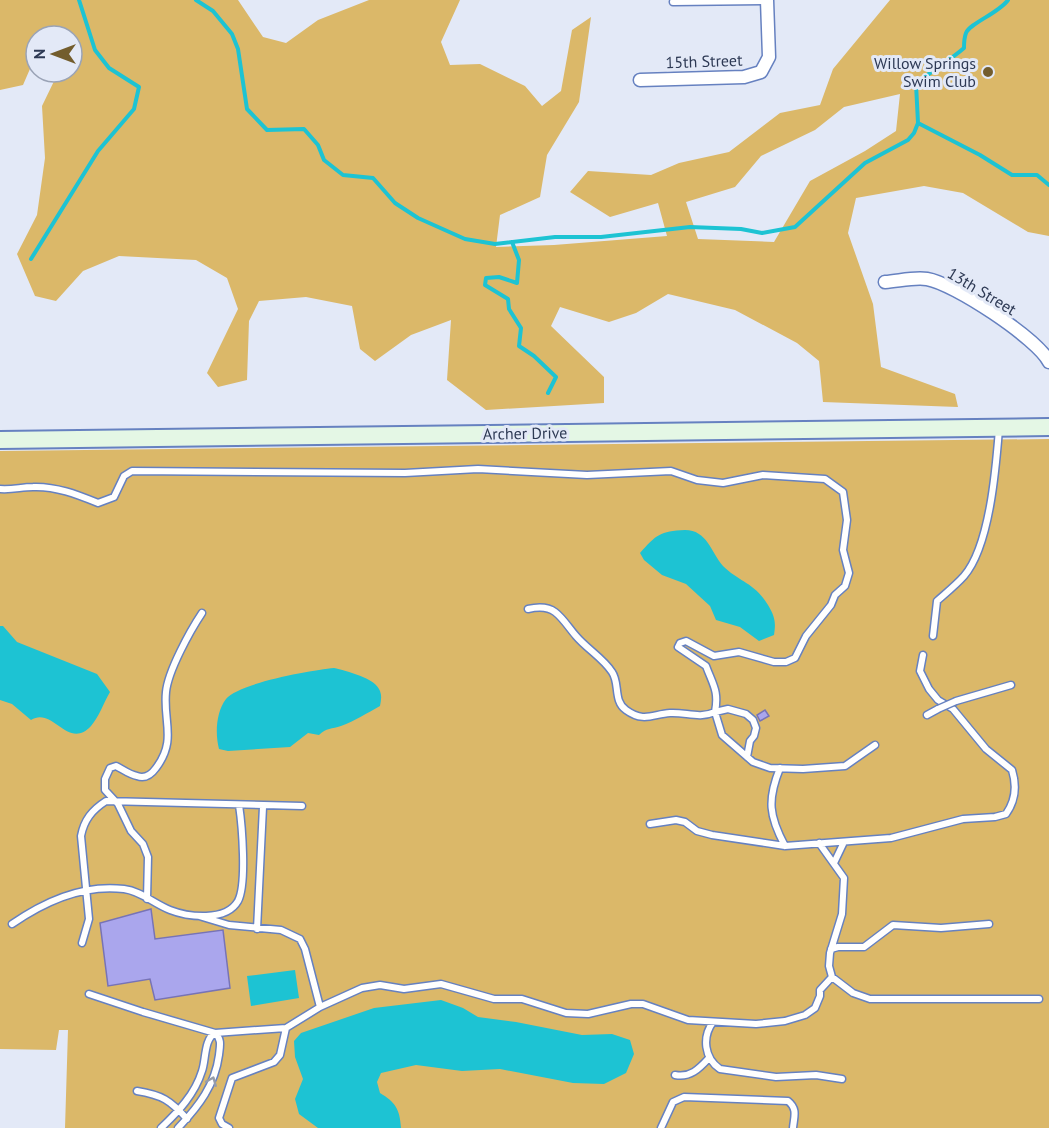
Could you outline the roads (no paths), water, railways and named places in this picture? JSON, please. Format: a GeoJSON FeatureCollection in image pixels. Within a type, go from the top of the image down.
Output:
{"type":"FeatureCollection","features":[{"type":"Feature","properties":{"kind":"street","name":"15th Street"},"geometry":{"type":"LineString","coordinates":[[640,80],[744,77],[761,72],[769,57],[770,45],[767,0]]}},
{"type":"Feature","properties":{"kind":"street","name":"13th Street"},"geometry":{"type":"LineString","coordinates":[[885,282],[927,279],[945,285],[988,309],[1039,348],[1049,362]]}},
{"type":"Feature","properties":{"kind":"street","name":"Archer Drive"},"geometry":{"type":"LineString","coordinates":[[0,440],[1049,427]]}},
{"type":"Feature","properties":{"kind":"lane"},"geometry":{"type":"LineString","coordinates":[[673,2],[767,0]]}},
{"type":"Feature","properties":{"kind":"lane"},"geometry":{"type":"LineString","coordinates":[[933,636],[937,601],[965,575],[981,540],[993,485],[999,428]]}},
{"type":"Feature","properties":{"kind":"lane"},"geometry":{"type":"LineString","coordinates":[[0,489],[35,487],[80,494],[98,503],[114,497],[124,477],[132,471],[405,473],[478,469],[587,475],[671,471],[697,480],[723,483],[763,475],[825,479],[843,492],[846,503],[843,550],[849,573],[845,586],[806,636],[795,658],[786,662],[774,662],[739,652],[714,656],[686,641],[680,643],[678,647],[706,666],[718,698],[715,712],[722,735],[753,762],[770,768],[845,766],[875,745]]}},
{"type":"Feature","properties":{"kind":"lane"},"geometry":{"type":"LineString","coordinates":[[528,609],[545,607],[554,611],[613,673],[619,702],[625,709],[646,718],[668,713],[700,717],[728,709],[746,714],[753,720],[756,728],[750,741],[747,757]]}},
{"type":"Feature","properties":{"kind":"lane"},"geometry":{"type":"LineString","coordinates":[[147,899],[148,857],[143,844],[131,831],[118,804],[105,790],[105,779],[110,768],[116,766],[137,777],[147,777],[161,762],[169,742],[166,692],[190,630],[202,613]]}},
{"type":"Feature","properties":{"kind":"lane"},"geometry":{"type":"LineString","coordinates":[[650,824],[676,820],[685,822],[697,831],[712,835],[786,846],[891,838],[963,819],[995,818],[1006,814],[1012,805],[1015,788],[1012,770],[986,749],[953,709],[938,700],[929,689],[920,671],[923,655]]}},
{"type":"Feature","properties":{"kind":"lane"},"geometry":{"type":"LineString","coordinates":[[707,669],[714,656]]}},
{"type":"Feature","properties":{"kind":"lane"},"geometry":{"type":"LineString","coordinates":[[927,715],[956,701],[1011,686]]}},
{"type":"Feature","properties":{"kind":"lane"},"geometry":{"type":"LineString","coordinates":[[780,768],[773,785],[771,806],[775,827],[786,846]]}},
{"type":"Feature","properties":{"kind":"lane"},"geometry":{"type":"LineString","coordinates":[[82,943],[89,919],[81,836],[83,825],[96,808],[106,801],[263,807],[302,806]]}},
{"type":"Feature","properties":{"kind":"lane"},"geometry":{"type":"LineString","coordinates":[[199,916],[218,914],[231,909],[238,901],[243,885],[239,805]]}},
{"type":"Feature","properties":{"kind":"lane"},"geometry":{"type":"LineString","coordinates":[[257,929],[263,807]]}},
{"type":"Feature","properties":{"kind":"lane"},"geometry":{"type":"LineString","coordinates":[[834,863],[844,842]]}},
{"type":"Feature","properties":{"kind":"lane"},"geometry":{"type":"LineString","coordinates":[[819,843],[844,878],[842,914],[831,949],[829,966],[832,977],[853,993],[870,999],[1039,999]]}},
{"type":"Feature","properties":{"kind":"lane"},"geometry":{"type":"LineString","coordinates":[[12,924],[63,895],[125,889],[139,893],[172,911],[229,925],[281,930],[300,939],[305,949],[320,1007]]}},
{"type":"Feature","properties":{"kind":"lane"},"geometry":{"type":"LineString","coordinates":[[831,949],[864,947],[893,925],[941,928],[989,924]]}},
{"type":"Feature","properties":{"kind":"lane"},"geometry":{"type":"LineString","coordinates":[[89,993],[215,1033],[286,1028],[320,1007],[362,988],[380,985],[404,989],[441,984],[494,999],[522,999],[566,1013],[588,1014],[631,1004],[643,1004],[688,1020],[756,1024],[785,1021],[805,1015],[815,1008],[820,990],[832,977]]}},
{"type":"Feature","properties":{"kind":"lane"},"geometry":{"type":"LineString","coordinates":[[713,1022],[706,1034],[706,1044],[709,1058],[720,1068],[776,1077],[816,1075],[842,1079]]}},
{"type":"Feature","properties":{"kind":"lane"},"geometry":{"type":"LineString","coordinates":[[229,1128],[222,1124],[219,1118],[232,1078],[274,1062],[280,1054],[286,1028]]}},
{"type":"Feature","properties":{"kind":"lane"},"geometry":{"type":"LineString","coordinates":[[161,1128],[179,1110],[195,1087],[202,1072],[208,1043],[211,1035],[215,1033]]}},
{"type":"Feature","properties":{"kind":"lane"},"geometry":{"type":"LineString","coordinates":[[178,1128],[205,1096],[214,1075],[220,1043],[215,1033]]}},
{"type":"Feature","properties":{"kind":"lane"},"geometry":{"type":"LineString","coordinates":[[675,1075],[689,1074],[709,1058]]}},
{"type":"Feature","properties":{"kind":"lane"},"geometry":{"type":"LineString","coordinates":[[137,1091],[156,1094],[168,1100],[187,1119]]}},
{"type":"Feature","properties":{"kind":"lane"},"geometry":{"type":"LineString","coordinates":[[661,1128],[673,1102],[684,1098],[788,1101],[794,1106],[793,1128]]}},
{"type":"Feature","properties":{"kind":"water"},"geometry":{"type":"Polygon","coordinates":[[[685,530],[704,538],[723,566],[763,597],[774,616],[774,635],[759,641],[740,627],[716,620],[710,606],[686,584],[662,575],[644,560],[640,553],[659,535],[670,531],[685,530]]]}},
{"type":"Feature","properties":{"kind":"water"},"geometry":{"type":"Polygon","coordinates":[[[0,626],[3,626],[17,642],[97,674],[110,692],[91,726],[75,734],[46,719],[39,717],[31,720],[12,704],[0,700],[0,626]]]}},
{"type":"Feature","properties":{"kind":"water"},"geometry":{"type":"Polygon","coordinates":[[[334,668],[373,682],[381,693],[380,706],[351,722],[319,735],[308,733],[290,747],[228,751],[219,749],[218,717],[226,699],[233,693],[277,678],[334,668]]]}},
{"type":"Feature","properties":{"kind":"water"},"geometry":{"type":"Polygon","coordinates":[[[295,970],[299,998],[251,1006],[247,976],[295,970]]]}},
{"type":"Feature","properties":{"kind":"water"},"geometry":{"type":"Polygon","coordinates":[[[441,1000],[463,1008],[478,1017],[582,1035],[612,1034],[630,1040],[634,1054],[626,1073],[604,1084],[573,1083],[500,1069],[462,1071],[416,1065],[381,1073],[377,1082],[380,1093],[396,1107],[401,1128],[318,1128],[299,1114],[295,1099],[303,1079],[295,1057],[294,1041],[301,1033],[374,1008],[441,1000]]]}},
{"type":"Feature","properties":{"kind":"waterway"},"geometry":{"type":"LineString","coordinates":[[31,259],[98,151],[134,109],[139,87],[109,68],[95,50],[79,0]]}},
{"type":"Feature","properties":{"kind":"waterway"},"geometry":{"type":"LineString","coordinates":[[196,0],[213,11],[232,34],[238,49],[247,109],[267,130],[304,129],[318,145],[324,160],[343,175],[373,178],[395,203],[418,218],[465,239],[495,244],[555,237],[601,237],[690,227],[741,229],[762,233],[795,227],[865,163],[908,140],[918,123],[916,84],[964,48],[966,33],[969,29],[1008,0]]}},
{"type":"Feature","properties":{"kind":"waterway"},"geometry":{"type":"LineString","coordinates":[[918,123],[980,155],[1012,175],[1037,175],[1049,185]]}},
{"type":"Feature","properties":{"kind":"waterway"},"geometry":{"type":"LineString","coordinates":[[512,242],[519,260],[517,283],[499,277],[486,278],[485,285],[508,299],[509,309],[521,328],[519,346],[534,356],[556,377],[548,393]]}},
{"type":"Feature","properties":{"kind":"place","name":"Willow Springs Swim Club"},"geometry":{"type":"Point","coordinates":[988,72]}}]}
